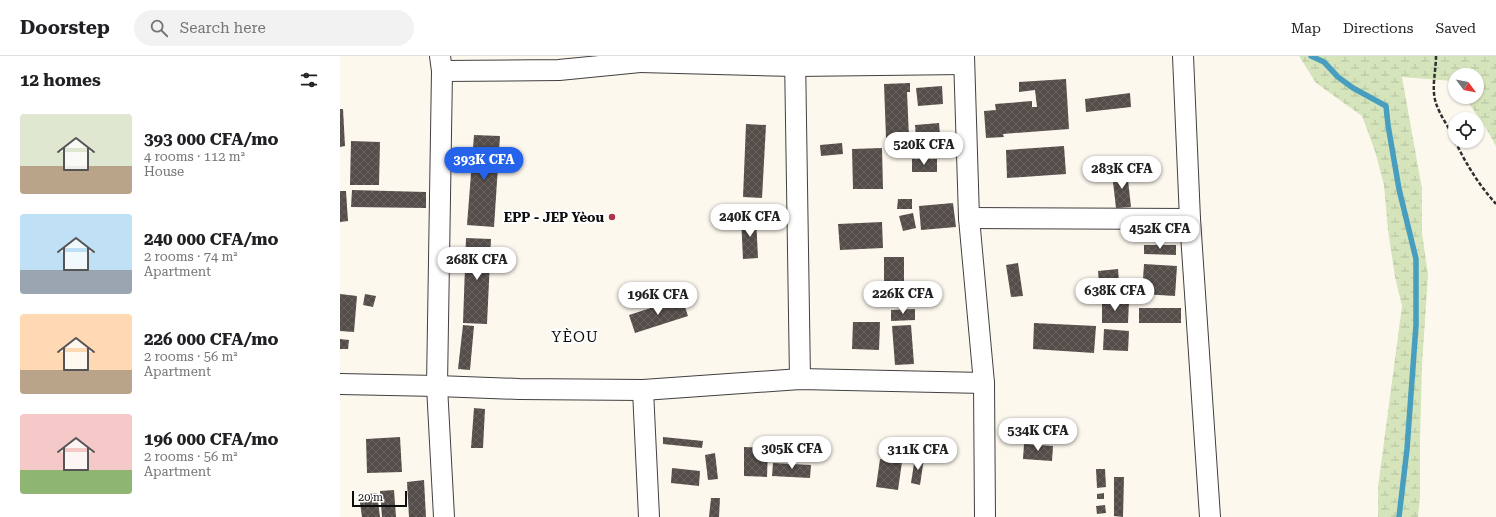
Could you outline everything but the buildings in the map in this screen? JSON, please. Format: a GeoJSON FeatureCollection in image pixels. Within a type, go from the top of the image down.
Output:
{"type":"FeatureCollection","features":[{"type":"Feature","properties":{"kind":"street"},"geometry":{"type":"LineString","coordinates":[[1183,56],[1190,219],[1210,517]]}},
{"type":"Feature","properties":{"kind":"street"},"geometry":{"type":"LineString","coordinates":[[444,517],[437,386],[441,64],[559,70],[640,59],[795,61],[964,60],[969,218],[984,383],[985,517]]}},
{"type":"Feature","properties":{"kind":"street"},"geometry":{"type":"LineString","coordinates":[[795,61],[800,379]]}},
{"type":"Feature","properties":{"kind":"street"},"geometry":{"type":"LineString","coordinates":[[969,218],[1190,219]]}},
{"type":"Feature","properties":{"kind":"street"},"geometry":{"type":"LineString","coordinates":[[340,384],[519,389],[643,390],[800,379],[984,383]]}},
{"type":"Feature","properties":{"kind":"street"},"geometry":{"type":"LineString","coordinates":[[643,390],[649,517]]}},
{"type":"Feature","properties":{"kind":"path"},"geometry":{"type":"LineString","coordinates":[[1436,56],[1434,83],[1436,104],[1448,127]]}},
{"type":"Feature","properties":{"kind":"path"},"geometry":{"type":"LineString","coordinates":[[1459,148],[1482,188],[1496,204]]}},
{"type":"Feature","properties":{"kind":"green space"},"geometry":{"type":"Polygon","coordinates":[[[1299,56],[1496,56],[1496,146],[1484,125],[1484,112],[1475,112],[1469,104],[1484,104],[1484,68],[1448,68],[1448,81],[1402,77],[1422,189],[1422,233],[1428,275],[1422,365],[1420,497],[1418,517],[1378,517],[1378,487],[1402,306],[1395,277],[1388,230],[1384,185],[1375,151],[1362,116],[1316,83],[1299,56]]]}},
{"type":"Feature","properties":{"kind":"waterway"},"geometry":{"type":"LineString","coordinates":[[1311,56],[1324,62],[1338,77],[1353,88],[1386,106],[1399,189],[1416,259],[1416,325],[1407,449],[1399,517]]}},
{"type":"Feature","properties":{"kind":"place","name":"EPP - JEP Yèou"},"geometry":{"type":"Point","coordinates":[612,217]}},
{"type":"Feature","properties":{"kind":"district","name":"YÈOU"},"geometry":{"type":"Point","coordinates":[575,337]}}]}
